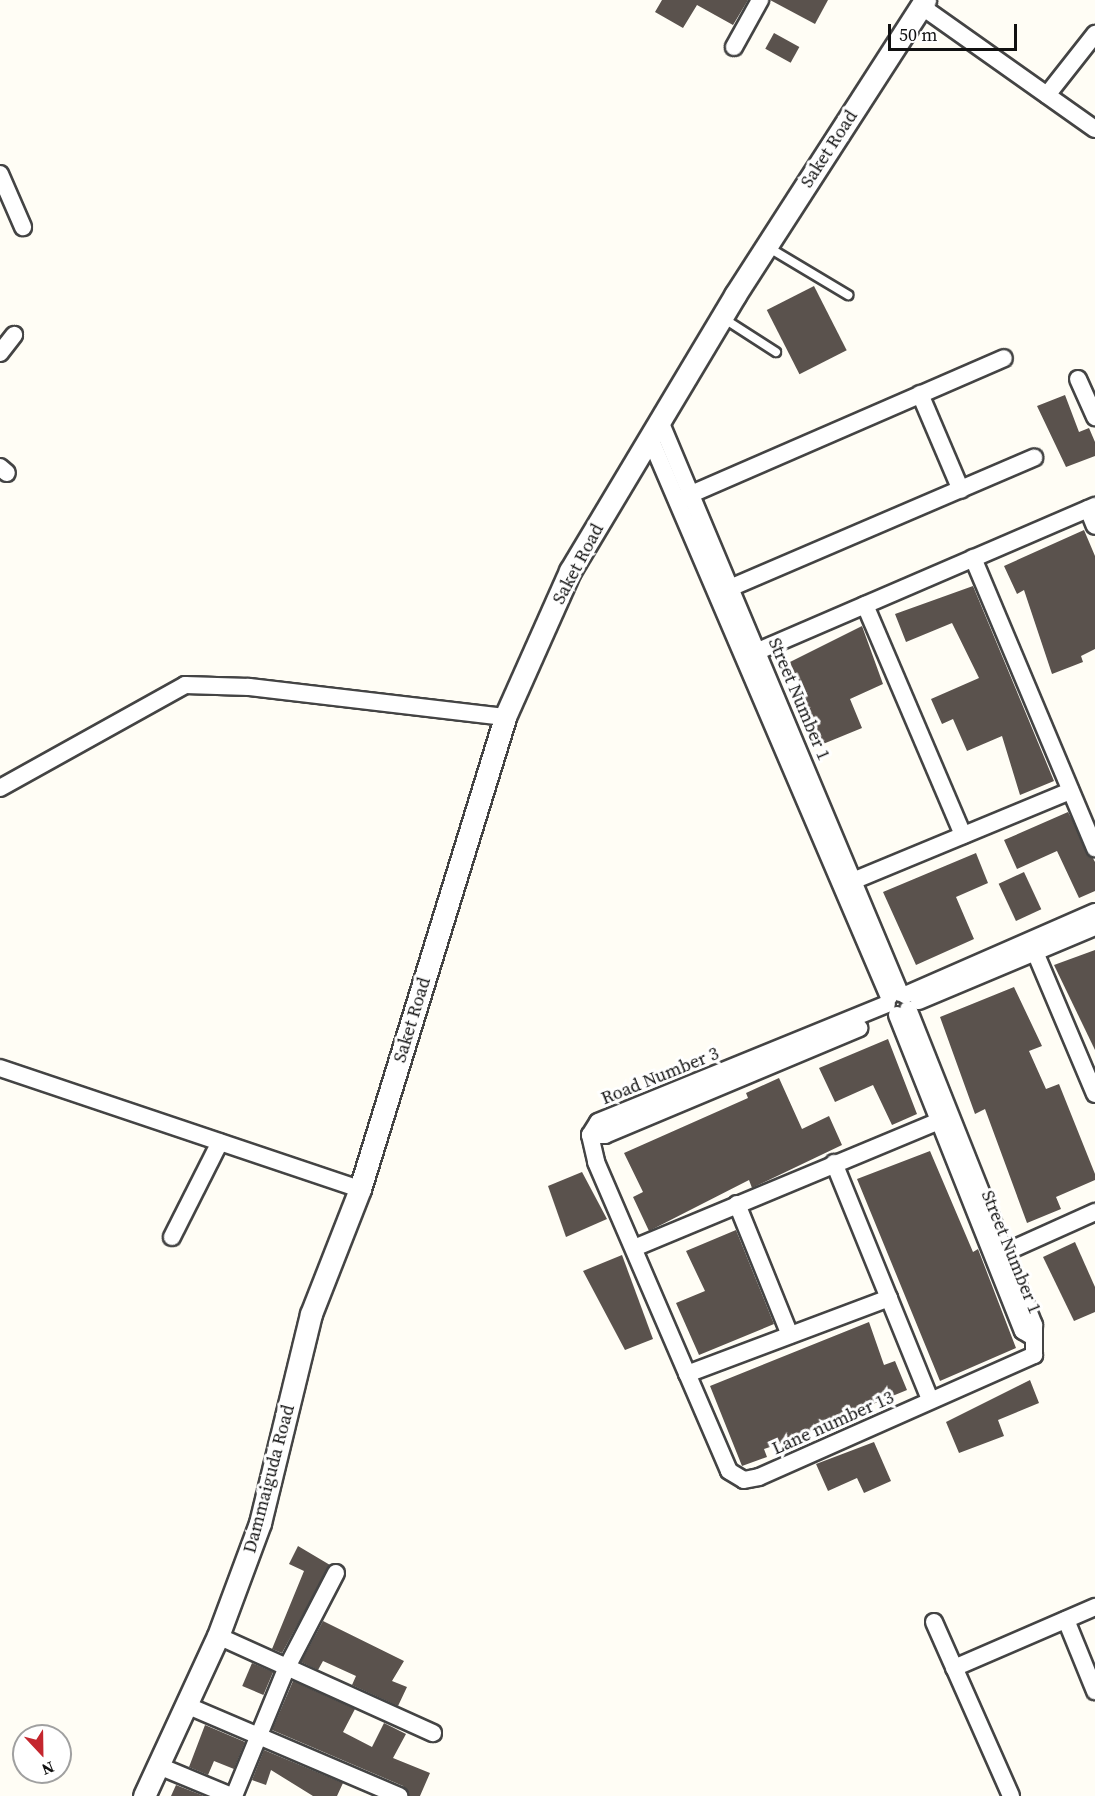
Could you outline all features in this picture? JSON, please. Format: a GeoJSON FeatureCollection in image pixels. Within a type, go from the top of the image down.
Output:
{"type":"FeatureCollection","features":[{"type":"Feature","properties":{"kind":"street"},"geometry":{"type":"LineString","coordinates":[[734,47],[759,0]]}},
{"type":"Feature","properties":{"kind":"street"},"geometry":{"type":"LineString","coordinates":[[923,3],[1095,129]]}},
{"type":"Feature","properties":{"kind":"street","name":"Saket Road"},"geometry":{"type":"LineString","coordinates":[[360,1189],[505,717],[570,572],[766,246],[923,3]]}},
{"type":"Feature","properties":{"kind":"street"},"geometry":{"type":"LineString","coordinates":[[1047,95],[1095,34]]}},
{"type":"Feature","properties":{"kind":"street"},"geometry":{"type":"LineString","coordinates":[[0,174],[23,227]]}},
{"type":"Feature","properties":{"kind":"street"},"geometry":{"type":"LineString","coordinates":[[0,353],[14,335]]}},
{"type":"Feature","properties":{"kind":"street"},"geometry":{"type":"LineString","coordinates":[[684,497],[1004,358]]}},
{"type":"Feature","properties":{"kind":"street"},"geometry":{"type":"LineString","coordinates":[[1078,379],[1095,417]]}},
{"type":"Feature","properties":{"kind":"street"},"geometry":{"type":"LineString","coordinates":[[920,394],[961,490]]}},
{"type":"Feature","properties":{"kind":"street","name":"Street Number 1"},"geometry":{"type":"LineString","coordinates":[[655,430],[899,1004],[953,1116],[999,1256]]}},
{"type":"Feature","properties":{"kind":"street"},"geometry":{"type":"LineString","coordinates":[[730,588],[1034,458]]}},
{"type":"Feature","properties":{"kind":"street","name":"Street Number 1"},"geometry":{"type":"LineString","coordinates":[[684,497],[730,588],[751,654],[855,880],[899,1004],[937,1122],[999,1256],[1034,1325],[1033,1337]]}},
{"type":"Feature","properties":{"kind":"street"},"geometry":{"type":"LineString","coordinates":[[751,654],[1091,507],[1095,526]]}},
{"type":"Feature","properties":{"kind":"street"},"geometry":{"type":"LineString","coordinates":[[974,558],[1095,848]]}},
{"type":"Feature","properties":{"kind":"street"},"geometry":{"type":"LineString","coordinates":[[865,605],[963,835]]}},
{"type":"Feature","properties":{"kind":"street"},"geometry":{"type":"LineString","coordinates":[[0,788],[185,685],[249,687],[505,717]]}},
{"type":"Feature","properties":{"kind":"street"},"geometry":{"type":"LineString","coordinates":[[855,880],[1070,791]]}},
{"type":"Feature","properties":{"kind":"street","name":"Road Number 3"},"geometry":{"type":"LineString","coordinates":[[634,1248],[596,1162],[590,1135],[605,1135],[899,1004],[1095,912]]}},
{"type":"Feature","properties":{"kind":"street","name":"Road Number 3"},"geometry":{"type":"LineString","coordinates":[[899,1004],[1095,927]]}},
{"type":"Feature","properties":{"kind":"street"},"geometry":{"type":"LineString","coordinates":[[1035,952],[1090,1071],[1095,1094]]}},
{"type":"Feature","properties":{"kind":"street"},"geometry":{"type":"LineString","coordinates":[[0,1068],[360,1189]]}},
{"type":"Feature","properties":{"kind":"street"},"geometry":{"type":"LineString","coordinates":[[889,1298],[687,1374],[634,1248],[834,1163],[953,1116]]}},
{"type":"Feature","properties":{"kind":"street"},"geometry":{"type":"LineString","coordinates":[[172,1237],[219,1142]]}},
{"type":"Feature","properties":{"kind":"street"},"geometry":{"type":"LineString","coordinates":[[834,1163],[930,1400]]}},
{"type":"Feature","properties":{"kind":"street","name":"Dammaiguda Road"},"geometry":{"type":"LineString","coordinates":[[144,1796],[218,1636],[260,1523],[311,1314],[360,1189]]}},
{"type":"Feature","properties":{"kind":"street"},"geometry":{"type":"LineString","coordinates":[[738,1204],[790,1335]]}},
{"type":"Feature","properties":{"kind":"street"},"geometry":{"type":"LineString","coordinates":[[999,1256],[1095,1212]]}},
{"type":"Feature","properties":{"kind":"street","name":"Lane number 13"},"geometry":{"type":"LineString","coordinates":[[687,1374],[729,1471],[744,1480],[930,1400],[1023,1364],[1034,1355],[1033,1337]]}},
{"type":"Feature","properties":{"kind":"street"},"geometry":{"type":"LineString","coordinates":[[159,1766],[232,1796],[261,1737],[287,1667],[336,1573]]}},
{"type":"Feature","properties":{"kind":"street"},"geometry":{"type":"LineString","coordinates":[[954,1668],[1095,1607]]}},
{"type":"Feature","properties":{"kind":"street"},"geometry":{"type":"LineString","coordinates":[[1066,1620],[1095,1691]]}},
{"type":"Feature","properties":{"kind":"street"},"geometry":{"type":"LineString","coordinates":[[934,1622],[1011,1796]]}},
{"type":"Feature","properties":{"kind":"street"},"geometry":{"type":"LineString","coordinates":[[218,1636],[433,1733]]}},
{"type":"Feature","properties":{"kind":"street"},"geometry":{"type":"LineString","coordinates":[[186,1705],[399,1796]]}},
{"type":"Feature","properties":{"kind":"lane"},"geometry":{"type":"LineString","coordinates":[[766,246],[848,294]]}},
{"type":"Feature","properties":{"kind":"lane"},"geometry":{"type":"LineString","coordinates":[[722,317],[776,352]]}},
{"type":"Feature","properties":{"kind":"building"},"geometry":{"type":"Polygon","coordinates":[[[662,0],[748,0],[733,25],[697,5],[683,28],[655,12],[662,0]]]}},
{"type":"Feature","properties":{"kind":"building"},"geometry":{"type":"Polygon","coordinates":[[[770,0],[828,0],[815,24],[770,0]]]}},
{"type":"Feature","properties":{"kind":"building"},"geometry":{"type":"Polygon","coordinates":[[[774,33],[799,47],[791,63],[765,49],[774,33]]]}},
{"type":"Feature","properties":{"kind":"building"},"geometry":{"type":"Polygon","coordinates":[[[814,286],[847,350],[799,374],[767,310],[814,286]]]}},
{"type":"Feature","properties":{"kind":"building"},"geometry":{"type":"Polygon","coordinates":[[[1065,395],[1079,432],[1089,428],[1095,442],[1095,456],[1066,467],[1037,406],[1065,395]]]}},
{"type":"Feature","properties":{"kind":"building"},"geometry":{"type":"Polygon","coordinates":[[[1084,530],[1095,556],[1095,649],[1081,656],[1083,662],[1052,674],[1024,590],[1017,594],[1004,566],[1084,530]]]}},
{"type":"Feature","properties":{"kind":"building"},"geometry":{"type":"Polygon","coordinates":[[[973,586],[1054,781],[1020,795],[1002,736],[967,751],[953,719],[942,724],[931,699],[979,678],[952,623],[906,642],[895,614],[973,586]]]}},
{"type":"Feature","properties":{"kind":"building"},"geometry":{"type":"Polygon","coordinates":[[[862,626],[883,684],[850,699],[862,728],[823,744],[790,662],[862,626]]]}},
{"type":"Feature","properties":{"kind":"building"},"geometry":{"type":"Polygon","coordinates":[[[1068,812],[1095,862],[1095,891],[1079,898],[1057,851],[1017,869],[1004,840],[1068,812]]]}},
{"type":"Feature","properties":{"kind":"building"},"geometry":{"type":"Polygon","coordinates":[[[976,853],[988,883],[956,897],[974,939],[916,965],[883,892],[976,853]]]}},
{"type":"Feature","properties":{"kind":"building"},"geometry":{"type":"Polygon","coordinates":[[[1024,872],[1041,909],[1016,921],[999,884],[1024,872]]]}},
{"type":"Feature","properties":{"kind":"building"},"geometry":{"type":"Polygon","coordinates":[[[1095,950],[1095,1050],[1054,965],[1095,950]]]}},
{"type":"Feature","properties":{"kind":"building"},"geometry":{"type":"Polygon","coordinates":[[[1014,987],[1042,1046],[1029,1051],[1046,1089],[1059,1084],[1095,1174],[1095,1180],[1056,1197],[1061,1209],[1027,1223],[985,1109],[975,1114],[940,1017],[1014,987]]]}},
{"type":"Feature","properties":{"kind":"building"},"geometry":{"type":"Polygon","coordinates":[[[888,1039],[917,1114],[892,1125],[873,1085],[835,1102],[819,1068],[888,1039]]]}},
{"type":"Feature","properties":{"kind":"building"},"geometry":{"type":"Polygon","coordinates":[[[779,1078],[802,1129],[829,1116],[842,1145],[752,1188],[749,1180],[649,1231],[633,1197],[643,1192],[624,1153],[748,1098],[746,1093],[779,1078]]]}},
{"type":"Feature","properties":{"kind":"building"},"geometry":{"type":"Polygon","coordinates":[[[930,1151],[973,1252],[978,1249],[1016,1348],[940,1381],[857,1179],[930,1151]]]}},
{"type":"Feature","properties":{"kind":"building"},"geometry":{"type":"Polygon","coordinates":[[[582,1172],[607,1219],[566,1237],[548,1186],[582,1172]]]}},
{"type":"Feature","properties":{"kind":"building"},"geometry":{"type":"Polygon","coordinates":[[[736,1230],[774,1324],[699,1355],[676,1303],[705,1291],[686,1251],[736,1230]]]}},
{"type":"Feature","properties":{"kind":"building"},"geometry":{"type":"Polygon","coordinates":[[[1075,1242],[1095,1287],[1095,1312],[1074,1321],[1043,1257],[1075,1242]]]}},
{"type":"Feature","properties":{"kind":"building"},"geometry":{"type":"Polygon","coordinates":[[[622,1255],[653,1339],[625,1350],[583,1271],[622,1255]]]}},
{"type":"Feature","properties":{"kind":"building"},"geometry":{"type":"Polygon","coordinates":[[[869,1322],[884,1365],[895,1361],[907,1390],[822,1425],[824,1429],[764,1449],[767,1457],[742,1466],[710,1386],[869,1322]]]}},
{"type":"Feature","properties":{"kind":"building"},"geometry":{"type":"Polygon","coordinates":[[[1030,1380],[1039,1403],[998,1420],[1004,1436],[959,1453],[946,1422],[1030,1380]]]}},
{"type":"Feature","properties":{"kind":"building"},"geometry":{"type":"Polygon","coordinates":[[[874,1442],[891,1481],[864,1493],[857,1478],[828,1491],[816,1464],[874,1442]]]}},
{"type":"Feature","properties":{"kind":"building"},"geometry":{"type":"Polygon","coordinates":[[[298,1546],[330,1565],[282,1653],[272,1649],[304,1571],[289,1564],[298,1546]]]}},
{"type":"Feature","properties":{"kind":"building"},"geometry":{"type":"Polygon","coordinates":[[[323,1621],[404,1661],[392,1681],[407,1687],[398,1706],[352,1685],[356,1676],[323,1661],[318,1670],[301,1662],[323,1621]]]}},
{"type":"Feature","properties":{"kind":"building"},"geometry":{"type":"Polygon","coordinates":[[[252,1663],[273,1672],[263,1695],[242,1686],[252,1663]]]}},
{"type":"Feature","properties":{"kind":"building"},"geometry":{"type":"Polygon","coordinates":[[[293,1681],[355,1709],[343,1732],[372,1747],[384,1723],[406,1734],[393,1758],[430,1773],[420,1796],[409,1796],[403,1786],[272,1730],[293,1681]]]}},
{"type":"Feature","properties":{"kind":"building"},"geometry":{"type":"Polygon","coordinates":[[[205,1725],[245,1742],[234,1769],[214,1761],[208,1775],[189,1767],[205,1725]]]}},
{"type":"Feature","properties":{"kind":"building"},"geometry":{"type":"Polygon","coordinates":[[[264,1750],[343,1783],[337,1796],[313,1796],[271,1770],[266,1785],[252,1780],[264,1750]]]}},
{"type":"Feature","properties":{"kind":"building"},"geometry":{"type":"Polygon","coordinates":[[[176,1785],[204,1796],[171,1796],[176,1785]]]}}]}
